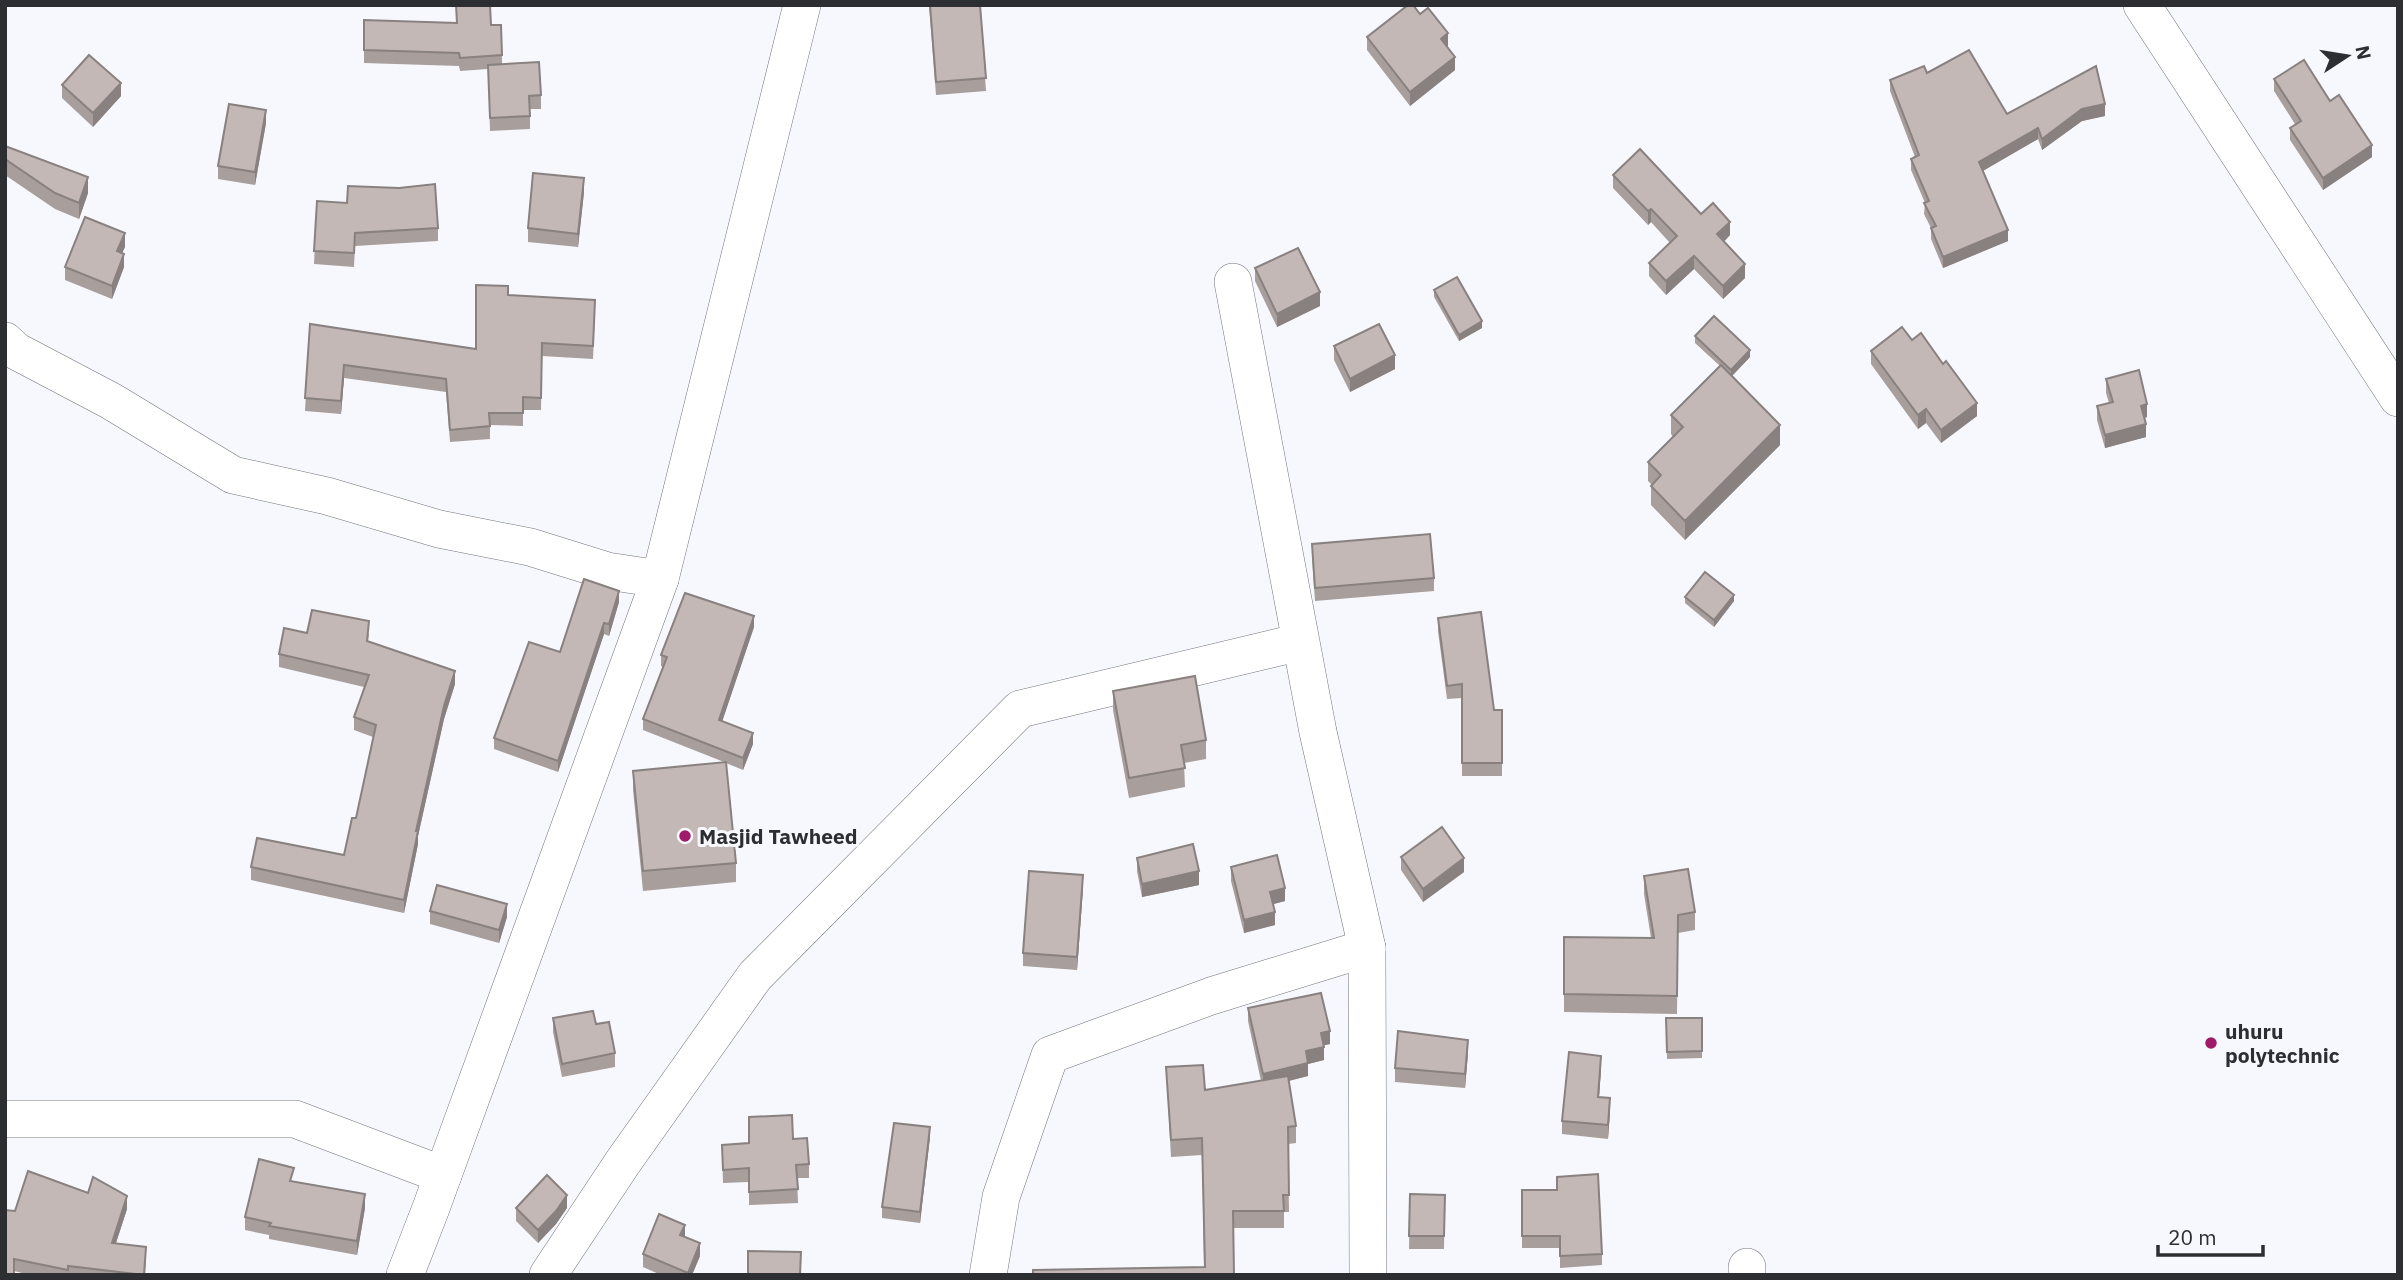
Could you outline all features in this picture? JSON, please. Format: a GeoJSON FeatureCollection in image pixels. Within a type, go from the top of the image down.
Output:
{"type":"FeatureCollection","features":[{"type":"Feature","properties":{"kind":"street"},"geometry":{"type":"LineString","coordinates":[[405,1275],[660,579],[802,5]]}},
{"type":"Feature","properties":{"kind":"street"},"geometry":{"type":"LineString","coordinates":[[2142,5],[2398,398]]}},
{"type":"Feature","properties":{"kind":"street"},"geometry":{"type":"LineString","coordinates":[[1233,282],[1318,732],[1367,948],[1368,1275]]}},
{"type":"Feature","properties":{"kind":"street"},"geometry":{"type":"LineString","coordinates":[[5,341],[16,351],[111,401],[233,475],[327,496],[439,529],[530,547],[607,571],[660,579]]}},
{"type":"Feature","properties":{"kind":"street"},"geometry":{"type":"LineString","coordinates":[[548,1275],[622,1162],[755,976],[1020,709],[1300,642]]}},
{"type":"Feature","properties":{"kind":"street"},"geometry":{"type":"LineString","coordinates":[[988,1275],[1001,1196],[1050,1055],[1211,996],[1367,948]]}},
{"type":"Feature","properties":{"kind":"street"},"geometry":{"type":"LineString","coordinates":[[5,1119],[295,1119],[443,1175]]}},
{"type":"Feature","properties":{"kind":"building"},"geometry":{"type":"Polygon","coordinates":[[[456,5],[490,5],[491,25],[501,25],[502,55],[460,58],[459,53],[364,50],[364,20],[457,23],[456,5]]]}},
{"type":"Feature","properties":{"kind":"building"},"geometry":{"type":"Polygon","coordinates":[[[930,5],[980,5],[986,78],[936,82],[930,5]]]}},
{"type":"Feature","properties":{"kind":"building"},"geometry":{"type":"Polygon","coordinates":[[[1408,5],[1413,5],[1420,14],[1428,8],[1448,33],[1441,39],[1455,57],[1410,92],[1367,37],[1408,5]]]}},
{"type":"Feature","properties":{"kind":"building"},"geometry":{"type":"Polygon","coordinates":[[[1969,50],[2007,114],[2096,66],[2105,104],[2082,109],[2042,139],[2038,128],[1979,162],[2008,230],[1943,257],[1931,228],[1936,226],[1924,203],[1929,201],[1911,159],[1919,155],[1890,80],[1924,66],[1927,73],[1969,50]]]}},
{"type":"Feature","properties":{"kind":"building"},"geometry":{"type":"Polygon","coordinates":[[[89,55],[121,83],[93,113],[62,85],[89,55]]]}},
{"type":"Feature","properties":{"kind":"building"},"geometry":{"type":"Polygon","coordinates":[[[2304,60],[2330,101],[2339,95],[2372,145],[2323,178],[2290,128],[2301,121],[2274,79],[2304,60]]]}},
{"type":"Feature","properties":{"kind":"building"},"geometry":{"type":"Polygon","coordinates":[[[539,62],[541,95],[529,96],[530,116],[490,118],[488,65],[539,62]]]}},
{"type":"Feature","properties":{"kind":"building"},"geometry":{"type":"Polygon","coordinates":[[[229,104],[266,110],[255,172],[218,166],[229,104]]]}},
{"type":"Feature","properties":{"kind":"building"},"geometry":{"type":"Polygon","coordinates":[[[5,146],[88,177],[79,203],[55,193],[5,159],[5,146]]]}},
{"type":"Feature","properties":{"kind":"building"},"geometry":{"type":"Polygon","coordinates":[[[1640,149],[1701,214],[1713,203],[1730,222],[1717,234],[1745,264],[1723,286],[1694,256],[1666,281],[1649,263],[1677,236],[1613,175],[1640,149]]]}},
{"type":"Feature","properties":{"kind":"building"},"geometry":{"type":"Polygon","coordinates":[[[533,173],[584,178],[578,234],[528,228],[533,173]]]}},
{"type":"Feature","properties":{"kind":"building"},"geometry":{"type":"Polygon","coordinates":[[[435,184],[438,228],[355,233],[354,253],[314,251],[317,201],[347,203],[348,186],[399,188],[435,184]]]}},
{"type":"Feature","properties":{"kind":"building"},"geometry":{"type":"Polygon","coordinates":[[[85,217],[125,233],[117,251],[124,254],[112,286],[65,267],[85,217]]]}},
{"type":"Feature","properties":{"kind":"building"},"geometry":{"type":"Polygon","coordinates":[[[1298,248],[1320,292],[1277,314],[1255,268],[1298,248]]]}},
{"type":"Feature","properties":{"kind":"building"},"geometry":{"type":"Polygon","coordinates":[[[1457,277],[1482,321],[1459,335],[1434,290],[1457,277]]]}},
{"type":"Feature","properties":{"kind":"building"},"geometry":{"type":"Polygon","coordinates":[[[476,285],[508,286],[508,295],[595,300],[593,346],[542,343],[541,398],[523,397],[523,413],[489,413],[490,426],[450,430],[446,379],[344,365],[341,401],[305,398],[310,324],[476,349],[476,285]]]}},
{"type":"Feature","properties":{"kind":"building"},"geometry":{"type":"Polygon","coordinates":[[[1714,316],[1750,350],[1731,370],[1695,336],[1714,316]]]}},
{"type":"Feature","properties":{"kind":"building"},"geometry":{"type":"Polygon","coordinates":[[[1379,324],[1395,355],[1350,379],[1334,346],[1379,324]]]}},
{"type":"Feature","properties":{"kind":"building"},"geometry":{"type":"Polygon","coordinates":[[[1902,327],[1912,340],[1921,333],[1943,364],[1946,361],[1977,403],[1941,430],[1926,409],[1918,415],[1871,351],[1902,327]]]}},
{"type":"Feature","properties":{"kind":"building"},"geometry":{"type":"Polygon","coordinates":[[[1721,365],[1780,425],[1685,521],[1651,486],[1661,475],[1648,462],[1683,427],[1671,415],[1721,365]]]}},
{"type":"Feature","properties":{"kind":"building"},"geometry":{"type":"Polygon","coordinates":[[[2139,370],[2147,404],[2141,406],[2146,424],[2105,435],[2097,406],[2113,402],[2106,379],[2139,370]]]}},
{"type":"Feature","properties":{"kind":"building"},"geometry":{"type":"Polygon","coordinates":[[[1430,534],[1434,578],[1315,588],[1312,544],[1430,534]]]}},
{"type":"Feature","properties":{"kind":"building"},"geometry":{"type":"Polygon","coordinates":[[[1705,572],[1734,595],[1714,620],[1685,597],[1705,572]]]}},
{"type":"Feature","properties":{"kind":"building"},"geometry":{"type":"Polygon","coordinates":[[[584,579],[619,591],[609,624],[604,623],[558,761],[494,738],[529,642],[560,652],[584,579]]]}},
{"type":"Feature","properties":{"kind":"building"},"geometry":{"type":"Polygon","coordinates":[[[685,593],[754,616],[719,720],[753,733],[743,758],[643,719],[667,657],[661,655],[685,593]]]}},
{"type":"Feature","properties":{"kind":"building"},"geometry":{"type":"Polygon","coordinates":[[[312,610],[369,621],[367,641],[455,671],[444,706],[416,831],[404,900],[251,867],[257,838],[344,855],[352,818],[356,818],[376,725],[354,717],[369,675],[279,654],[284,628],[307,633],[312,610]]]}},
{"type":"Feature","properties":{"kind":"building"},"geometry":{"type":"Polygon","coordinates":[[[1481,612],[1494,710],[1502,710],[1502,763],[1462,763],[1462,684],[1447,686],[1438,618],[1481,612]]]}},
{"type":"Feature","properties":{"kind":"building"},"geometry":{"type":"Polygon","coordinates":[[[1195,676],[1206,740],[1181,745],[1185,768],[1129,778],[1113,691],[1195,676]]]}},
{"type":"Feature","properties":{"kind":"building","name":"Masjid Tawheed"},"geometry":{"type":"Polygon","coordinates":[[[726,762],[736,863],[643,871],[633,771],[726,762]]]}},
{"type":"Feature","properties":{"kind":"building"},"geometry":{"type":"Polygon","coordinates":[[[1442,827],[1464,858],[1423,889],[1401,857],[1442,827]]]}},
{"type":"Feature","properties":{"kind":"building"},"geometry":{"type":"Polygon","coordinates":[[[1193,844],[1199,871],[1142,884],[1137,858],[1193,844]]]}},
{"type":"Feature","properties":{"kind":"building"},"geometry":{"type":"Polygon","coordinates":[[[1277,855],[1285,888],[1270,892],[1275,912],[1244,920],[1231,867],[1277,855]]]}},
{"type":"Feature","properties":{"kind":"building"},"geometry":{"type":"Polygon","coordinates":[[[1688,869],[1695,912],[1678,915],[1677,996],[1564,994],[1564,937],[1654,938],[1644,876],[1688,869]]]}},
{"type":"Feature","properties":{"kind":"building"},"geometry":{"type":"Polygon","coordinates":[[[1029,871],[1083,875],[1077,957],[1023,953],[1029,871]]]}},
{"type":"Feature","properties":{"kind":"building"},"geometry":{"type":"Polygon","coordinates":[[[437,885],[507,904],[499,930],[430,911],[437,885]]]}},
{"type":"Feature","properties":{"kind":"building"},"geometry":{"type":"Polygon","coordinates":[[[1321,993],[1330,1031],[1321,1033],[1324,1047],[1306,1051],[1308,1063],[1263,1074],[1248,1008],[1321,993]]]}},
{"type":"Feature","properties":{"kind":"building"},"geometry":{"type":"Polygon","coordinates":[[[593,1011],[596,1024],[609,1022],[615,1053],[562,1064],[553,1018],[593,1011]]]}},
{"type":"Feature","properties":{"kind":"building"},"geometry":{"type":"Polygon","coordinates":[[[1666,1018],[1702,1018],[1702,1051],[1667,1052],[1666,1018]]]}},
{"type":"Feature","properties":{"kind":"building"},"geometry":{"type":"Polygon","coordinates":[[[1398,1031],[1468,1040],[1465,1074],[1395,1068],[1398,1031]]]}},
{"type":"Feature","properties":{"kind":"building"},"geometry":{"type":"Polygon","coordinates":[[[1569,1052],[1601,1056],[1598,1097],[1610,1098],[1608,1125],[1562,1121],[1569,1052]]]}},
{"type":"Feature","properties":{"kind":"building"},"geometry":{"type":"Polygon","coordinates":[[[1203,1065],[1205,1090],[1288,1076],[1296,1126],[1288,1127],[1289,1195],[1283,1195],[1284,1211],[1233,1211],[1234,1275],[1033,1275],[1033,1270],[1205,1267],[1202,1138],[1171,1140],[1166,1067],[1203,1065]]]}},
{"type":"Feature","properties":{"kind":"building"},"geometry":{"type":"Polygon","coordinates":[[[792,1115],[793,1139],[807,1138],[809,1164],[796,1165],[798,1189],[749,1192],[749,1168],[723,1170],[722,1145],[749,1143],[749,1117],[792,1115]]]}},
{"type":"Feature","properties":{"kind":"building"},"geometry":{"type":"Polygon","coordinates":[[[894,1123],[930,1127],[920,1212],[882,1207],[894,1123]]]}},
{"type":"Feature","properties":{"kind":"building"},"geometry":{"type":"Polygon","coordinates":[[[259,1159],[294,1168],[290,1181],[365,1194],[357,1241],[269,1226],[271,1223],[245,1217],[259,1159]]]}},
{"type":"Feature","properties":{"kind":"building"},"geometry":{"type":"Polygon","coordinates":[[[28,1171],[88,1193],[93,1177],[127,1196],[112,1243],[146,1247],[144,1275],[68,1266],[68,1270],[14,1259],[14,1275],[5,1275],[5,1210],[15,1211],[28,1171]]]}},
{"type":"Feature","properties":{"kind":"building"},"geometry":{"type":"Polygon","coordinates":[[[1598,1174],[1602,1254],[1560,1256],[1560,1236],[1522,1236],[1522,1190],[1557,1190],[1557,1177],[1598,1174]]]}},
{"type":"Feature","properties":{"kind":"building"},"geometry":{"type":"Polygon","coordinates":[[[547,1175],[567,1195],[538,1230],[516,1208],[547,1175]]]}},
{"type":"Feature","properties":{"kind":"building"},"geometry":{"type":"Polygon","coordinates":[[[1410,1194],[1445,1195],[1444,1236],[1409,1236],[1410,1194]]]}},
{"type":"Feature","properties":{"kind":"building"},"geometry":{"type":"Polygon","coordinates":[[[659,1214],[685,1225],[680,1235],[700,1243],[688,1273],[643,1254],[659,1214]]]}},
{"type":"Feature","properties":{"kind":"building"},"geometry":{"type":"Polygon","coordinates":[[[748,1251],[801,1252],[800,1275],[748,1275],[748,1251]]]}},
{"type":"Feature","properties":{"kind":"place","name":"Masjid Tawheed"},"geometry":{"type":"Point","coordinates":[685,836]}},
{"type":"Feature","properties":{"kind":"place","name":"uhuru polytechnic"},"geometry":{"type":"Point","coordinates":[2211,1043]}}]}
